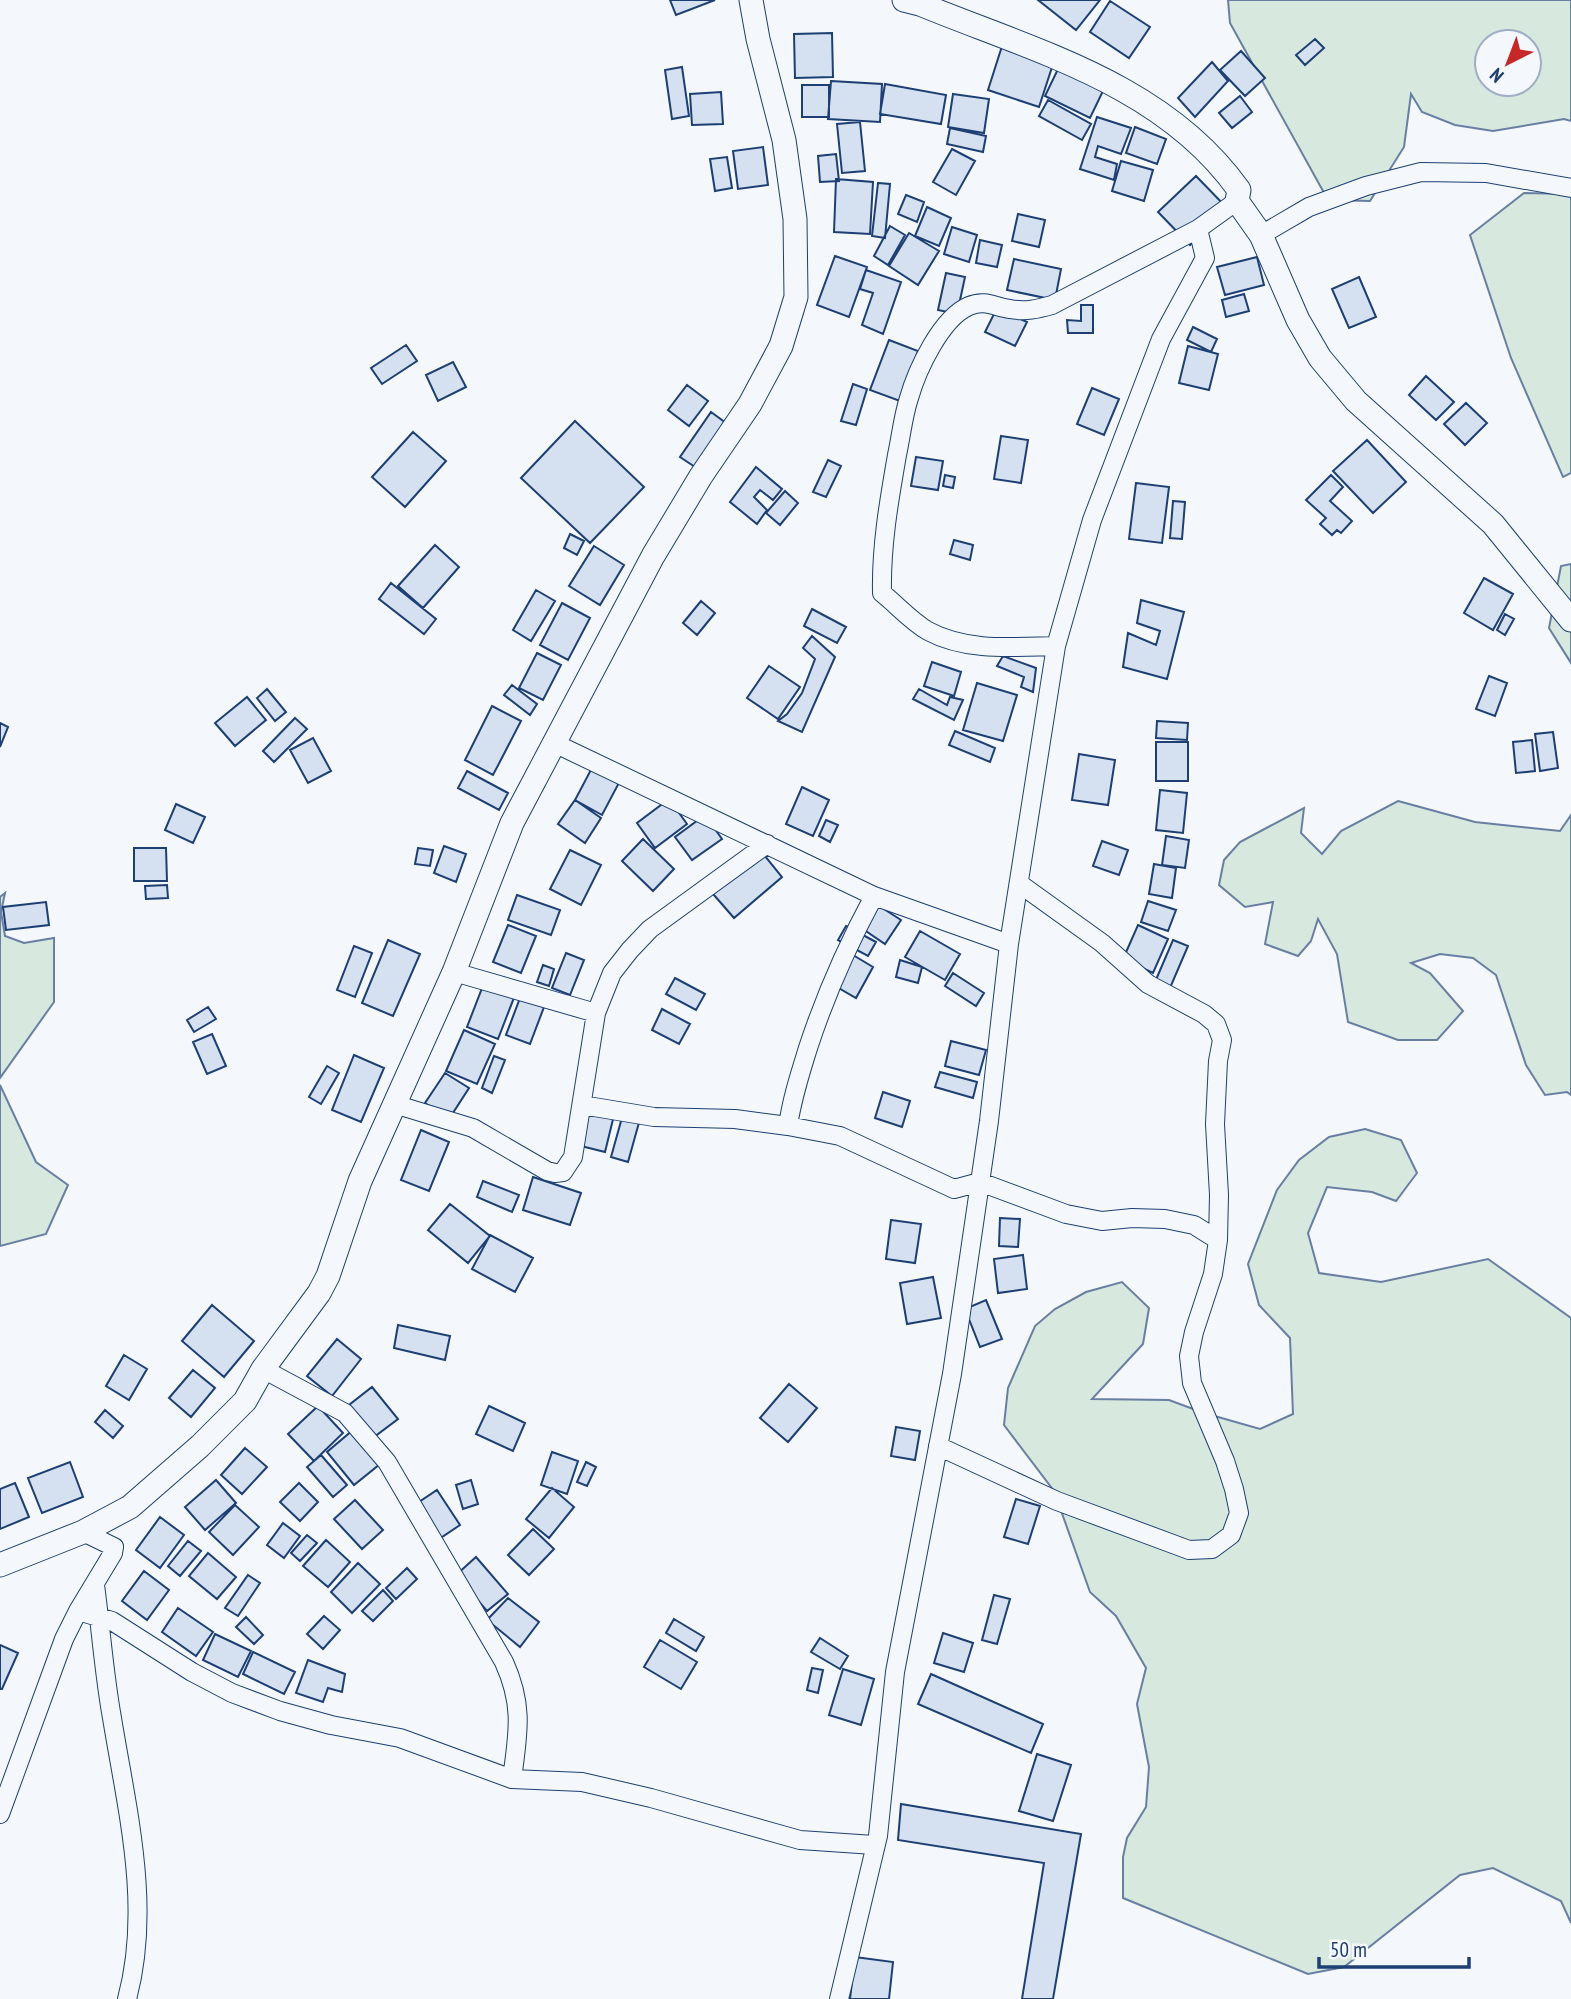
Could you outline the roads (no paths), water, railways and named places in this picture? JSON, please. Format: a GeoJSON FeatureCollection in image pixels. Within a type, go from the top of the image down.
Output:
{"type":"FeatureCollection","features":[{"type":"Feature","properties":{"kind":"street"},"geometry":{"type":"LineString","coordinates":[[0,1565],[83,1532],[130,1507],[200,1446],[245,1401],[263,1369],[319,1293],[328,1276],[360,1181],[454,972],[512,823],[653,556],[701,476],[750,404],[781,346],[796,297],[796,219],[784,140],[758,39],[751,0]]}},
{"type":"Feature","properties":{"kind":"street"},"geometry":{"type":"LineString","coordinates":[[916,1],[972,25],[1049,52],[1110,82],[1174,123],[1201,144],[1223,167],[1239,190],[1237,201],[1198,229],[1052,305],[1031,310],[1009,309],[991,303],[965,307],[945,327],[927,354],[908,400],[886,519],[882,593],[928,631],[946,638],[993,648],[1056,646]]}},
{"type":"Feature","properties":{"kind":"street"},"geometry":{"type":"LineString","coordinates":[[1261,235],[1309,207],[1366,186],[1421,172],[1486,173],[1571,188]]}},
{"type":"Feature","properties":{"kind":"street"},"geometry":{"type":"LineString","coordinates":[[1237,201],[1261,235],[1298,320],[1320,358],[1356,401],[1493,524],[1571,620]]}},
{"type":"Feature","properties":{"kind":"street"},"geometry":{"type":"LineString","coordinates":[[839,1999],[878,1836],[895,1672],[953,1374],[1009,944],[1056,646],[1092,520],[1151,365],[1161,339],[1205,258],[1198,229]]}},
{"type":"Feature","properties":{"kind":"street"},"geometry":{"type":"LineString","coordinates":[[554,743],[874,896],[1009,944]]}},
{"type":"Feature","properties":{"kind":"street"},"geometry":{"type":"LineString","coordinates":[[394,1104],[473,1128],[547,1171],[563,1172],[573,1157],[596,1013],[612,973],[650,929],[767,844]]}},
{"type":"Feature","properties":{"kind":"street"},"geometry":{"type":"LineString","coordinates":[[938,1446],[1080,1510],[1189,1550],[1212,1549],[1231,1535],[1239,1513],[1224,1461],[1192,1383],[1189,1356],[1213,1274],[1218,1240],[1219,1195],[1215,1124],[1222,1041],[1216,1024],[1204,1014],[1148,984],[1102,943],[1020,884]]}},
{"type":"Feature","properties":{"kind":"street"},"geometry":{"type":"LineString","coordinates":[[788,1126],[791,1101],[826,993],[874,896]]}},
{"type":"Feature","properties":{"kind":"street"},"geometry":{"type":"LineString","coordinates":[[454,972],[596,1013]]}},
{"type":"Feature","properties":{"kind":"street"},"geometry":{"type":"LineString","coordinates":[[583,1105],[654,1117],[735,1119],[840,1136],[954,1189],[980,1182],[1066,1214],[1101,1221],[1165,1219],[1194,1225],[1218,1240]]}},
{"type":"Feature","properties":{"kind":"street"},"geometry":{"type":"LineString","coordinates":[[263,1369],[345,1413],[387,1462],[504,1662],[513,1683],[518,1702],[519,1728],[512,1779]]}},
{"type":"Feature","properties":{"kind":"street"},"geometry":{"type":"LineString","coordinates":[[0,1814],[64,1639],[110,1559],[114,1547],[83,1532]]}},
{"type":"Feature","properties":{"kind":"street"},"geometry":{"type":"LineString","coordinates":[[95,1585],[104,1668],[137,1873],[134,1974],[127,1999]]}},
{"type":"Feature","properties":{"kind":"street"},"geometry":{"type":"LineString","coordinates":[[78,1611],[99,1616],[124,1628],[192,1672],[232,1693],[280,1711],[331,1725],[400,1738],[512,1779],[582,1782],[651,1798],[800,1840],[874,1844]]}}]}
